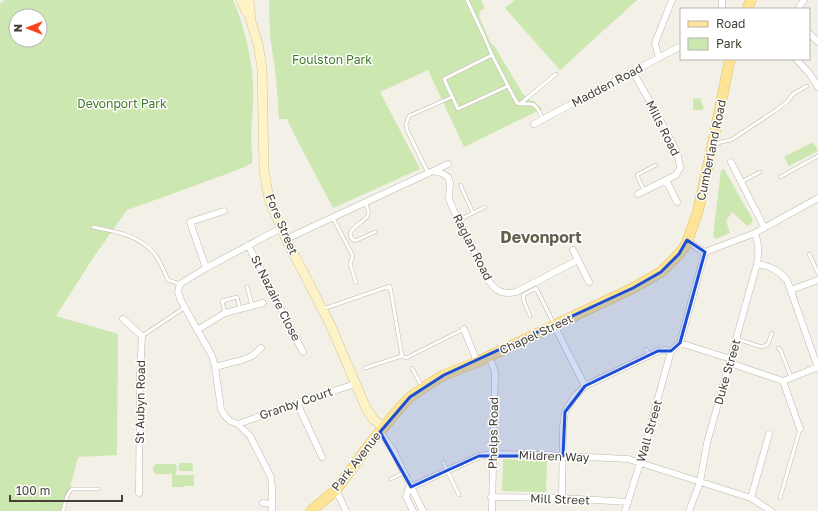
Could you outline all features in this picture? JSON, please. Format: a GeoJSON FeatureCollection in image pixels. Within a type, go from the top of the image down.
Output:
{"type":"FeatureCollection","features":[{"type":"Feature","properties":{"kind":"main road","name":"Cumberland Road"},"geometry":{"type":"LineString","coordinates":[[687,240],[698,211],[730,60]]}},
{"type":"Feature","properties":{"kind":"main road","name":"Chapel Street"},"geometry":{"type":"LineString","coordinates":[[382,430],[410,397],[432,382],[444,375],[477,362],[633,288],[660,272],[679,254],[686,245],[687,240]]}},
{"type":"Feature","properties":{"kind":"main road","name":"Park Avenue"},"geometry":{"type":"LineString","coordinates":[[311,511],[336,490],[372,441],[382,430]]}},
{"type":"Feature","properties":{"kind":"street"},"geometry":{"type":"LineString","coordinates":[[241,0],[251,22]]}},
{"type":"Feature","properties":{"kind":"street","name":"Fore Street"},"geometry":{"type":"LineString","coordinates":[[249,0],[251,22],[258,44],[262,68],[264,170],[269,199],[286,239],[330,324],[366,408],[382,430],[393,450],[422,511]]}},
{"type":"Feature","properties":{"kind":"street"},"geometry":{"type":"LineString","coordinates":[[659,58],[655,43],[672,0]]}},
{"type":"Feature","properties":{"kind":"street"},"geometry":{"type":"LineString","coordinates":[[810,35],[818,42]]}},
{"type":"Feature","properties":{"kind":"street","name":"Madden Road"},"geometry":{"type":"LineString","coordinates":[[534,124],[680,47]]}},
{"type":"Feature","properties":{"kind":"street"},"geometry":{"type":"LineString","coordinates":[[797,60],[810,74],[818,87]]}},
{"type":"Feature","properties":{"kind":"street","name":"Mills Road"},"geometry":{"type":"LineString","coordinates":[[633,72],[657,114],[676,152],[680,168],[676,175],[641,193]]}},
{"type":"Feature","properties":{"kind":"street"},"geometry":{"type":"LineString","coordinates":[[731,162],[764,227]]}},
{"type":"Feature","properties":{"kind":"street"},"geometry":{"type":"LineString","coordinates":[[286,239],[448,164]]}},
{"type":"Feature","properties":{"kind":"street","name":"Raglan Road"},"geometry":{"type":"LineString","coordinates":[[430,172],[440,173],[448,177],[450,183],[449,199],[488,280],[499,292],[507,294],[516,292],[578,260]]}},
{"type":"Feature","properties":{"kind":"street"},"geometry":{"type":"LineString","coordinates":[[666,180],[677,202]]}},
{"type":"Feature","properties":{"kind":"street"},"geometry":{"type":"LineString","coordinates":[[687,240],[705,252],[754,233],[818,198]]}},
{"type":"Feature","properties":{"kind":"street"},"geometry":{"type":"LineString","coordinates":[[206,268],[190,222],[224,211]]}},
{"type":"Feature","properties":{"kind":"street"},"geometry":{"type":"LineString","coordinates":[[272,511],[271,476],[250,436],[238,424],[230,421],[221,409],[212,356],[184,308],[178,291],[180,284],[206,268],[281,228]]}},
{"type":"Feature","properties":{"kind":"street","name":"Duke Street"},"geometry":{"type":"LineString","coordinates":[[690,511],[700,482],[707,443],[757,264],[759,251],[754,233]]}},
{"type":"Feature","properties":{"kind":"street","name":"St Nazaire Close"},"geometry":{"type":"LineString","coordinates":[[248,245],[303,352]]}},
{"type":"Feature","properties":{"kind":"street"},"geometry":{"type":"LineString","coordinates":[[573,250],[589,282]]}},
{"type":"Feature","properties":{"kind":"street"},"geometry":{"type":"LineString","coordinates":[[562,498],[563,427],[565,412],[574,397],[585,386],[648,352],[665,350],[671,351],[680,343],[705,252]]}},
{"type":"Feature","properties":{"kind":"street"},"geometry":{"type":"LineString","coordinates":[[680,343],[783,381],[818,367],[787,280],[782,274],[769,266],[757,264]]}},
{"type":"Feature","properties":{"kind":"street"},"geometry":{"type":"LineString","coordinates":[[791,290],[818,280]]}},
{"type":"Feature","properties":{"kind":"street"},"geometry":{"type":"LineString","coordinates":[[197,330],[226,313],[263,303]]}},
{"type":"Feature","properties":{"kind":"street"},"geometry":{"type":"LineString","coordinates":[[124,319],[142,336]]}},
{"type":"Feature","properties":{"kind":"street"},"geometry":{"type":"LineString","coordinates":[[554,325],[585,386]]}},
{"type":"Feature","properties":{"kind":"street"},"geometry":{"type":"LineString","coordinates":[[464,329],[477,362]]}},
{"type":"Feature","properties":{"kind":"street","name":"St Aubyn Road"},"geometry":{"type":"LineString","coordinates":[[139,493],[140,376],[142,336]]}},
{"type":"Feature","properties":{"kind":"street"},"geometry":{"type":"LineString","coordinates":[[215,367],[252,356],[261,348]]}},
{"type":"Feature","properties":{"kind":"street","name":"Wall Street"},"geometry":{"type":"LineString","coordinates":[[625,511],[671,351]]}},
{"type":"Feature","properties":{"kind":"street","name":"Phelps Road"},"geometry":{"type":"LineString","coordinates":[[489,356],[495,372],[491,497],[492,511]]}},
{"type":"Feature","properties":{"kind":"street"},"geometry":{"type":"LineString","coordinates":[[783,381],[800,429]]}},
{"type":"Feature","properties":{"kind":"street","name":"Granby Court"},"geometry":{"type":"LineString","coordinates":[[238,424],[355,384]]}},
{"type":"Feature","properties":{"kind":"street"},"geometry":{"type":"LineString","coordinates":[[296,403],[322,457]]}},
{"type":"Feature","properties":{"kind":"street"},"geometry":{"type":"LineString","coordinates":[[751,498],[769,434]]}},
{"type":"Feature","properties":{"kind":"street"},"geometry":{"type":"LineString","coordinates":[[310,450],[318,447]]}},
{"type":"Feature","properties":{"kind":"street","name":"Mildren Way"},"geometry":{"type":"LineString","coordinates":[[410,485],[479,456],[492,454],[628,459],[751,498],[771,511]]}},
{"type":"Feature","properties":{"kind":"street"},"geometry":{"type":"LineString","coordinates":[[410,485],[406,497],[413,511]]}},
{"type":"Feature","properties":{"kind":"street"},"geometry":{"type":"LineString","coordinates":[[336,490],[346,511]]}},
{"type":"Feature","properties":{"kind":"street","name":"Mill Street"},"geometry":{"type":"LineString","coordinates":[[491,497],[562,498],[628,502]]}},
{"type":"Feature","properties":{"kind":"street"},"geometry":{"type":"LineString","coordinates":[[263,503],[272,504]]}},
{"type":"Feature","properties":{"kind":"lane"},"geometry":{"type":"LineString","coordinates":[[467,0],[517,103],[523,105],[530,103],[534,104],[538,108],[543,119]]}},
{"type":"Feature","properties":{"kind":"lane"},"geometry":{"type":"LineString","coordinates":[[492,54],[444,79],[452,97],[458,109],[508,86]]}},
{"type":"Feature","properties":{"kind":"lane"},"geometry":{"type":"LineString","coordinates":[[520,104],[556,74]]}},
{"type":"Feature","properties":{"kind":"lane"},"geometry":{"type":"LineString","coordinates":[[712,147],[720,142],[731,140],[775,111],[787,102],[793,94],[807,86]]}},
{"type":"Feature","properties":{"kind":"lane"},"geometry":{"type":"LineString","coordinates":[[430,172],[407,130],[406,124],[409,116],[452,97]]}},
{"type":"Feature","properties":{"kind":"lane"},"geometry":{"type":"LineString","coordinates":[[780,177],[818,156]]}},
{"type":"Feature","properties":{"kind":"lane"},"geometry":{"type":"LineString","coordinates":[[641,193],[637,175],[656,165]]}},
{"type":"Feature","properties":{"kind":"lane"},"geometry":{"type":"LineString","coordinates":[[741,182],[760,172]]}},
{"type":"Feature","properties":{"kind":"lane"},"geometry":{"type":"LineString","coordinates":[[461,185],[473,213]]}},
{"type":"Feature","properties":{"kind":"lane"},"geometry":{"type":"LineString","coordinates":[[365,203],[368,210],[368,216],[353,228],[351,236],[355,241],[374,232]]}},
{"type":"Feature","properties":{"kind":"lane"},"geometry":{"type":"LineString","coordinates":[[459,220],[485,207]]}},
{"type":"Feature","properties":{"kind":"lane"},"geometry":{"type":"LineString","coordinates":[[333,218],[353,256],[350,264],[356,282]]}},
{"type":"Feature","properties":{"kind":"lane"},"geometry":{"type":"LineString","coordinates":[[93,227],[113,231],[138,240],[153,252],[168,280],[180,284]]}},
{"type":"Feature","properties":{"kind":"lane"},"geometry":{"type":"LineString","coordinates":[[809,254],[818,272]]}},
{"type":"Feature","properties":{"kind":"lane"},"geometry":{"type":"LineString","coordinates":[[323,309],[390,286],[402,356]]}},
{"type":"Feature","properties":{"kind":"lane"},"geometry":{"type":"LineString","coordinates":[[247,287],[252,305]]}},
{"type":"Feature","properties":{"kind":"lane"},"geometry":{"type":"LineString","coordinates":[[530,316],[523,296],[536,288],[554,325]]}},
{"type":"Feature","properties":{"kind":"lane"},"geometry":{"type":"LineString","coordinates":[[226,313],[222,301],[237,297],[240,308]]}},
{"type":"Feature","properties":{"kind":"lane"},"geometry":{"type":"LineString","coordinates":[[142,336],[184,308]]}},
{"type":"Feature","properties":{"kind":"lane"},"geometry":{"type":"LineString","coordinates":[[365,368],[402,356],[406,358],[464,329]]}},
{"type":"Feature","properties":{"kind":"lane"},"geometry":{"type":"LineString","coordinates":[[736,338],[762,347],[768,344],[772,333]]}},
{"type":"Feature","properties":{"kind":"lane"},"geometry":{"type":"LineString","coordinates":[[778,348],[780,349],[791,378]]}},
{"type":"Feature","properties":{"kind":"lane"},"geometry":{"type":"LineString","coordinates":[[412,368],[423,388]]}},
{"type":"Feature","properties":{"kind":"lane"},"geometry":{"type":"LineString","coordinates":[[780,498],[800,429]]}},
{"type":"Feature","properties":{"kind":"lane"},"geometry":{"type":"LineString","coordinates":[[443,462],[459,495]]}},
{"type":"Feature","properties":{"kind":"lane"},"geometry":{"type":"LineString","coordinates":[[391,479],[404,472]]}},
{"type":"Feature","properties":{"kind":"lane"},"geometry":{"type":"LineString","coordinates":[[63,511],[66,499],[72,489],[98,489]]}},
{"type":"Feature","properties":{"kind":"highlighted area"},"geometry":{"type":"Polygon","coordinates":[[[687,240],[705,252],[680,343],[671,351],[658,351],[585,386],[565,412],[563,456],[479,456],[411,487],[380,432],[410,397],[444,375],[633,288],[661,272],[679,254],[687,240]]]}},
{"type":"Feature","properties":{"kind":"green space","name":"Devonport Park"},"geometry":{"type":"Polygon","coordinates":[[[5,0],[233,0],[249,52],[252,74],[252,163],[224,175],[127,210],[93,258],[56,316],[118,334],[117,455],[78,457],[64,511],[0,511],[0,4],[5,0]]]}},
{"type":"Feature","properties":{"kind":"green space","name":"Foulston Park"},"geometry":{"type":"Polygon","coordinates":[[[269,0],[481,0],[485,8],[480,11],[479,16],[490,42],[495,47],[523,94],[529,100],[534,101],[542,109],[464,147],[428,70],[380,92],[420,169],[333,208],[287,119],[279,119],[276,77],[270,35],[269,0]]]}},
{"type":"Feature","properties":{"kind":"green space"},"geometry":{"type":"Polygon","coordinates":[[[515,0],[637,0],[560,70],[505,8],[515,0]]]}},
{"type":"Feature","properties":{"kind":"green space"},"geometry":{"type":"Polygon","coordinates":[[[701,98],[704,108],[702,110],[693,110],[693,99],[701,98]]]}},
{"type":"Feature","properties":{"kind":"green space"},"geometry":{"type":"Polygon","coordinates":[[[813,142],[818,151],[789,166],[784,157],[813,142]]]}},
{"type":"Feature","properties":{"kind":"green space"},"geometry":{"type":"Polygon","coordinates":[[[724,169],[753,220],[750,225],[747,226],[732,212],[726,221],[730,233],[716,239],[713,236],[721,170],[724,169]]]}},
{"type":"Feature","properties":{"kind":"green space"},"geometry":{"type":"Polygon","coordinates":[[[503,459],[547,461],[546,492],[502,491],[503,459]]]}},
{"type":"Feature","properties":{"kind":"green space"},"geometry":{"type":"Polygon","coordinates":[[[179,463],[193,463],[193,471],[179,471],[179,463]]]}},
{"type":"Feature","properties":{"kind":"green space"},"geometry":{"type":"Polygon","coordinates":[[[156,464],[175,464],[177,469],[175,475],[194,475],[194,486],[172,487],[172,474],[156,474],[153,471],[153,467],[156,464]]]}},
{"type":"Feature","properties":{"kind":"district","name":"Devonport"},"geometry":{"type":"Point","coordinates":[541,237]}}]}
